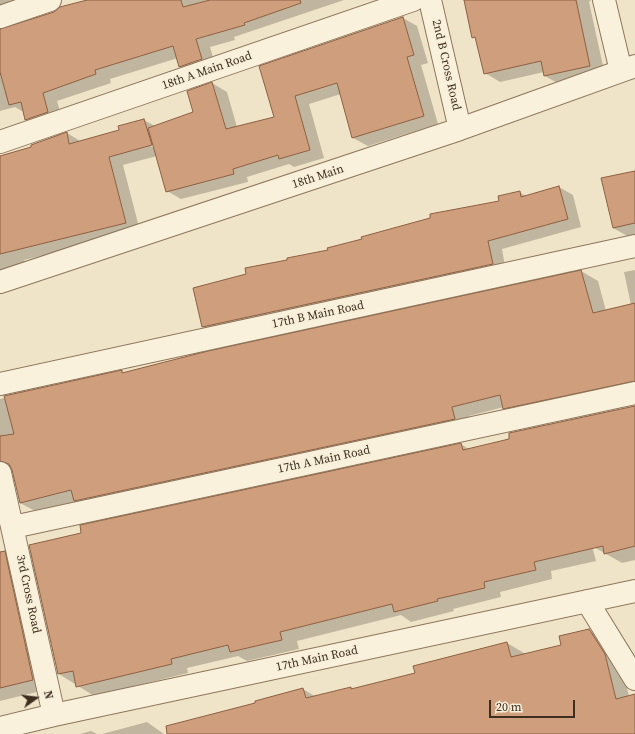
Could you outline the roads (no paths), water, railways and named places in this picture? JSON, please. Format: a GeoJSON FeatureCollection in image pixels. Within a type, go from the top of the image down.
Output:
{"type":"FeatureCollection","features":[{"type":"Feature","properties":{"kind":"street"},"geometry":{"type":"LineString","coordinates":[[0,17],[50,0]]}},
{"type":"Feature","properties":{"kind":"street","name":"18th A Main Road"},"geometry":{"type":"LineString","coordinates":[[0,142],[413,0]]}},
{"type":"Feature","properties":{"kind":"street","name":"2nd B Cross Road"},"geometry":{"type":"LineString","coordinates":[[430,0],[460,129]]}},
{"type":"Feature","properties":{"kind":"street"},"geometry":{"type":"LineString","coordinates":[[604,0],[628,68]]}},
{"type":"Feature","properties":{"kind":"street","name":"18th Main"},"geometry":{"type":"LineString","coordinates":[[0,282],[460,129],[628,68]]}},
{"type":"Feature","properties":{"kind":"street","name":"17th B Main Road"},"geometry":{"type":"LineString","coordinates":[[0,384],[635,246]]}},
{"type":"Feature","properties":{"kind":"street","name":"17th A Main Road"},"geometry":{"type":"LineString","coordinates":[[13,527],[635,393]]}},
{"type":"Feature","properties":{"kind":"street","name":"3rd Cross Road"},"geometry":{"type":"LineString","coordinates":[[0,473],[54,715]]}},
{"type":"Feature","properties":{"kind":"street","name":"17th Main Road"},"geometry":{"type":"LineString","coordinates":[[0,728],[54,715],[635,591]]}},
{"type":"Feature","properties":{"kind":"street"},"geometry":{"type":"LineString","coordinates":[[587,601],[635,679]]}}]}
